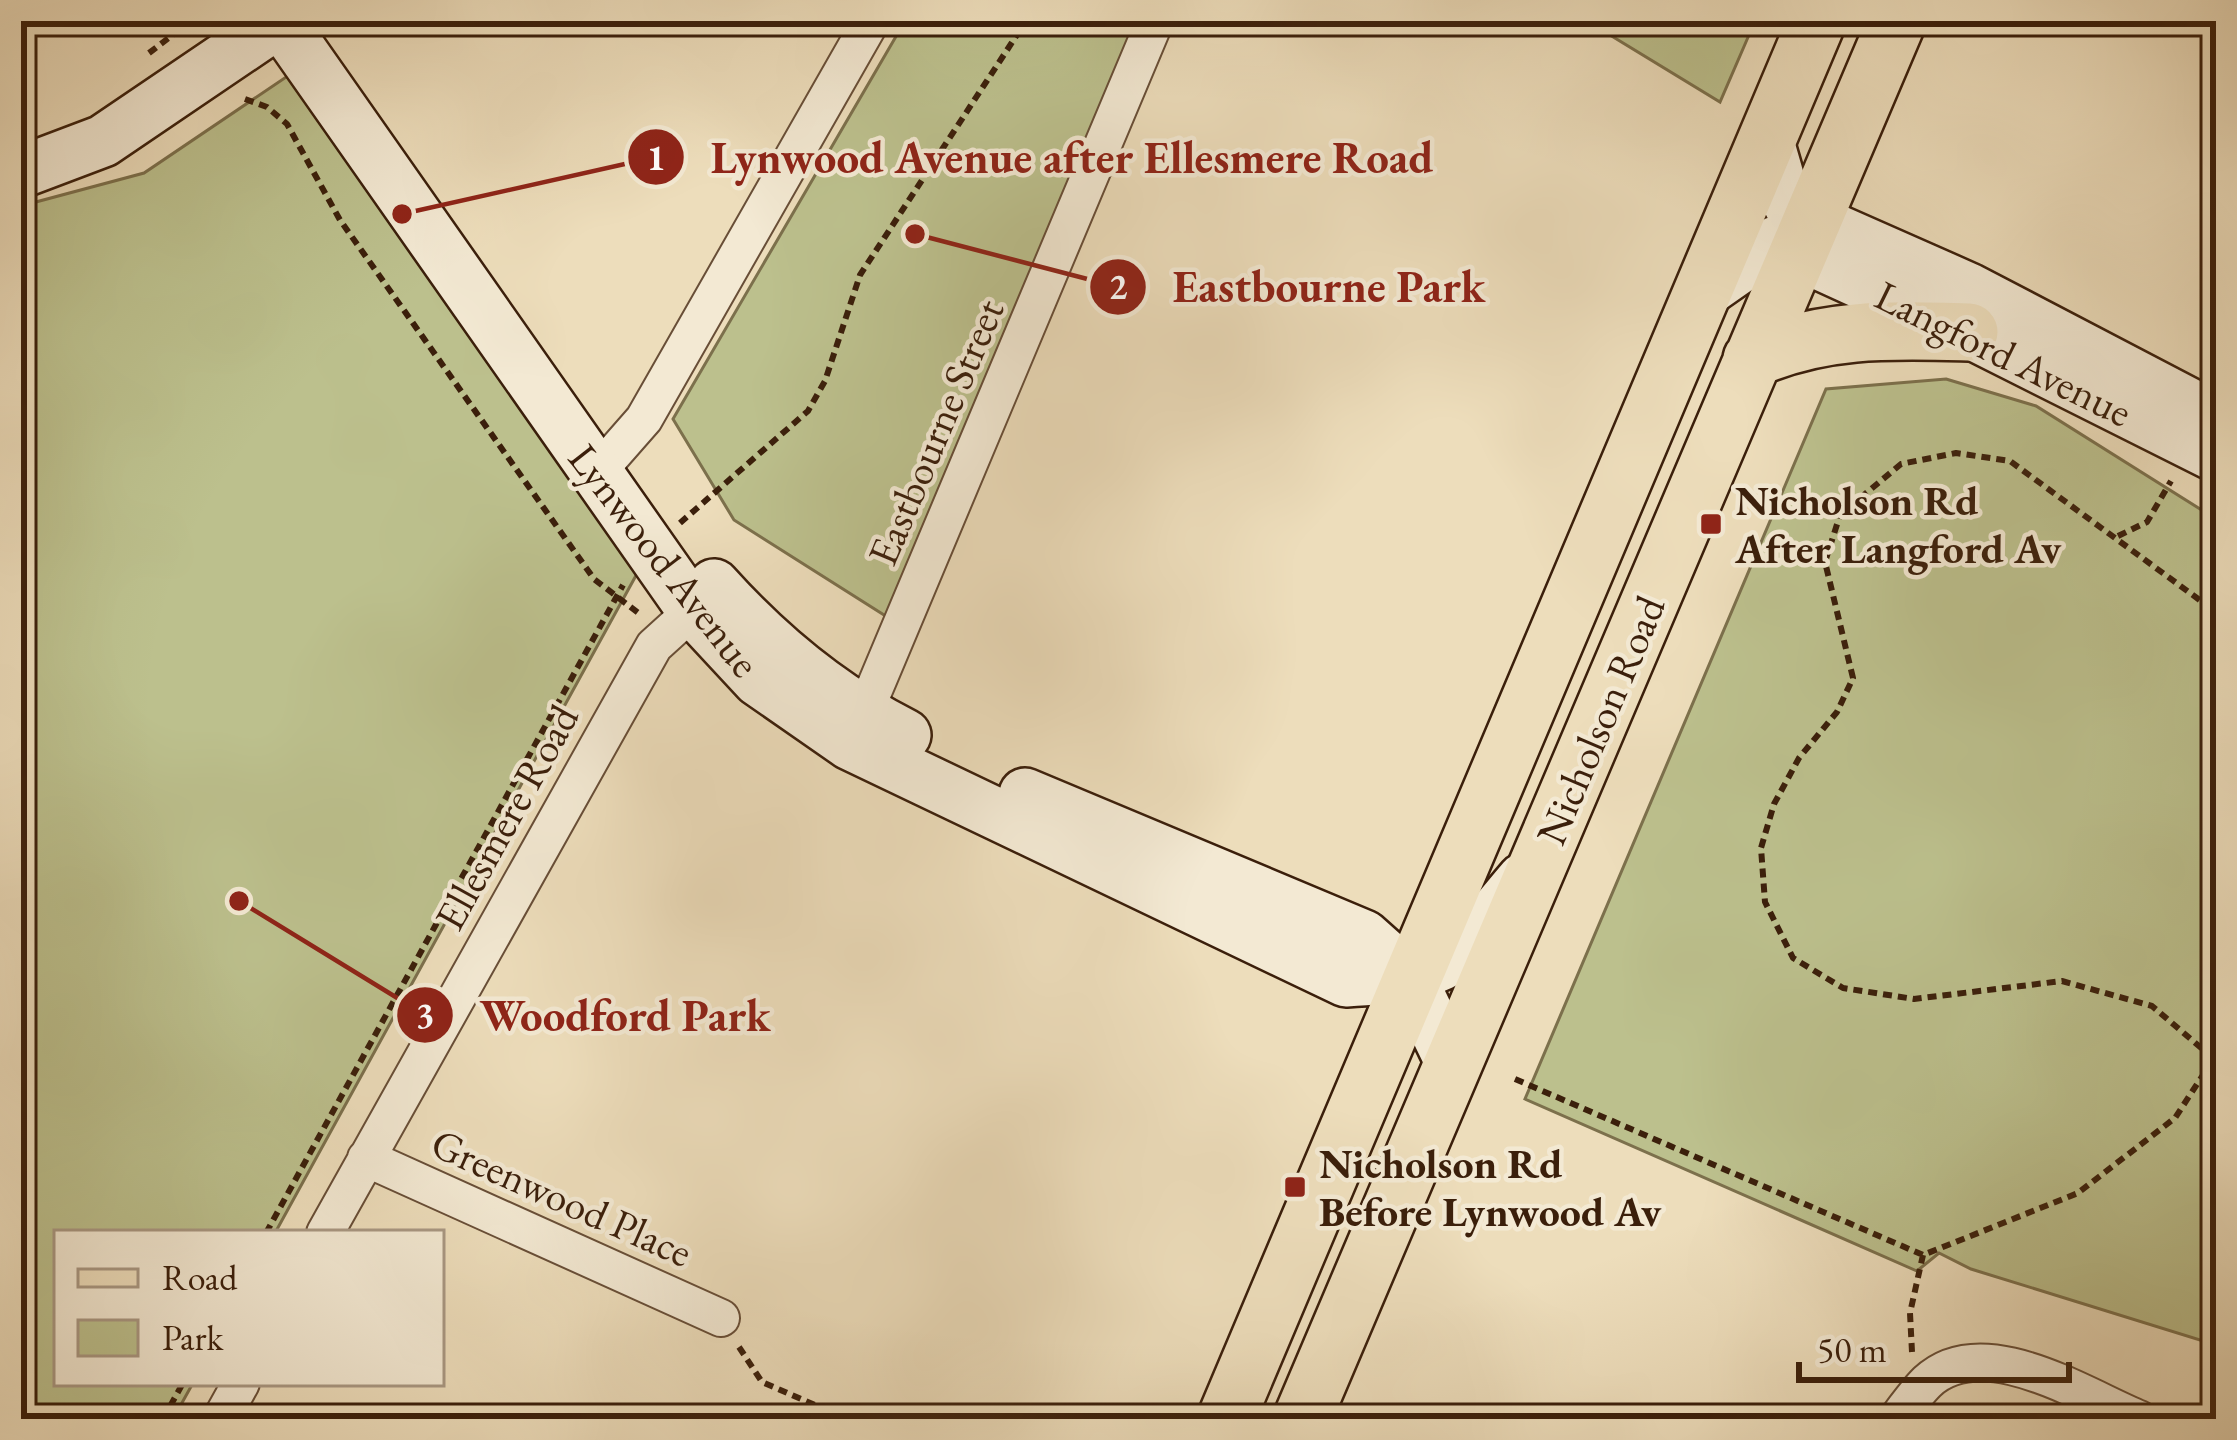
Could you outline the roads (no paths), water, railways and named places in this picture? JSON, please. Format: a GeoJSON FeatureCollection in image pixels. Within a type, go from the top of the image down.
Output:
{"type":"FeatureCollection","features":[{"type":"Feature","properties":{"kind":"main road","name":"Nicholson Road"},"geometry":{"type":"LineString","coordinates":[[1226,1419],[1817,21]]}},
{"type":"Feature","properties":{"kind":"main road","name":"Nicholson Road"},"geometry":{"type":"LineString","coordinates":[[1302,1419],[1897,21]]}},
{"type":"Feature","properties":{"kind":"main road"},"geometry":{"type":"LineString","coordinates":[[1752,359],[1802,339],[1864,329],[1969,332]]}},
{"type":"Feature","properties":{"kind":"street"},"geometry":{"type":"LineString","coordinates":[[21,172],[103,141],[198,36],[280,21]]}},
{"type":"Feature","properties":{"kind":"street","name":"Lynwood Avenue"},"geometry":{"type":"LineString","coordinates":[[280,21],[706,599],[758,680],[1346,981],[1410,977],[1445,968],[1540,859]]}},
{"type":"Feature","properties":{"kind":"street","name":"Lynwood Avenue"},"geometry":{"type":"LineString","coordinates":[[316,21],[605,465]]}},
{"type":"Feature","properties":{"kind":"street"},"geometry":{"type":"LineString","coordinates":[[605,465],[644,419],[871,21]]}},
{"type":"Feature","properties":{"kind":"street","name":"Eastbourne Street"},"geometry":{"type":"LineString","coordinates":[[857,729],[1155,21]]}},
{"type":"Feature","properties":{"kind":"street","name":"Langford Avenue"},"geometry":{"type":"LineString","coordinates":[[1767,138],[1804,236],[1820,264],[1969,332],[2216,456]]}},
{"type":"Feature","properties":{"kind":"street","name":"Langford Avenue"},"geometry":{"type":"LineString","coordinates":[[1700,295],[1754,254],[1831,228],[2216,418]]}},
{"type":"Feature","properties":{"kind":"street","name":"Ellesmere Road"},"geometry":{"type":"LineString","coordinates":[[327,1230],[654,646],[706,599]]}},
{"type":"Feature","properties":{"kind":"street"},"geometry":{"type":"LineString","coordinates":[[1410,977],[1452,1064]]}},
{"type":"Feature","properties":{"kind":"street","name":"Greenwood Place"},"geometry":{"type":"LineString","coordinates":[[366,1159],[722,1318]]}},
{"type":"Feature","properties":{"kind":"street"},"geometry":{"type":"LineString","coordinates":[[1907,1407],[1930,1378],[1977,1362],[2014,1367],[2139,1419]]}},
{"type":"Feature","properties":{"kind":"street"},"geometry":{"type":"LineString","coordinates":[[221,1419],[239,1386]]}},
{"type":"Feature","properties":{"kind":"place","name":"Lynwood Avenue after Ellesmere Road"},"geometry":{"type":"Point","coordinates":[402,214]}},
{"type":"Feature","properties":{"kind":"place","name":"Eastbourne Park"},"geometry":{"type":"Point","coordinates":[915,234]}},
{"type":"Feature","properties":{"kind":"place","name":"Nicholson Rd After Langford Av"},"geometry":{"type":"Point","coordinates":[1711,524]}},
{"type":"Feature","properties":{"kind":"place","name":"Woodford Park"},"geometry":{"type":"Point","coordinates":[239,901]}},
{"type":"Feature","properties":{"kind":"place","name":"Nicholson Rd Before Lynwood Av"},"geometry":{"type":"Point","coordinates":[1295,1187]}}]}
